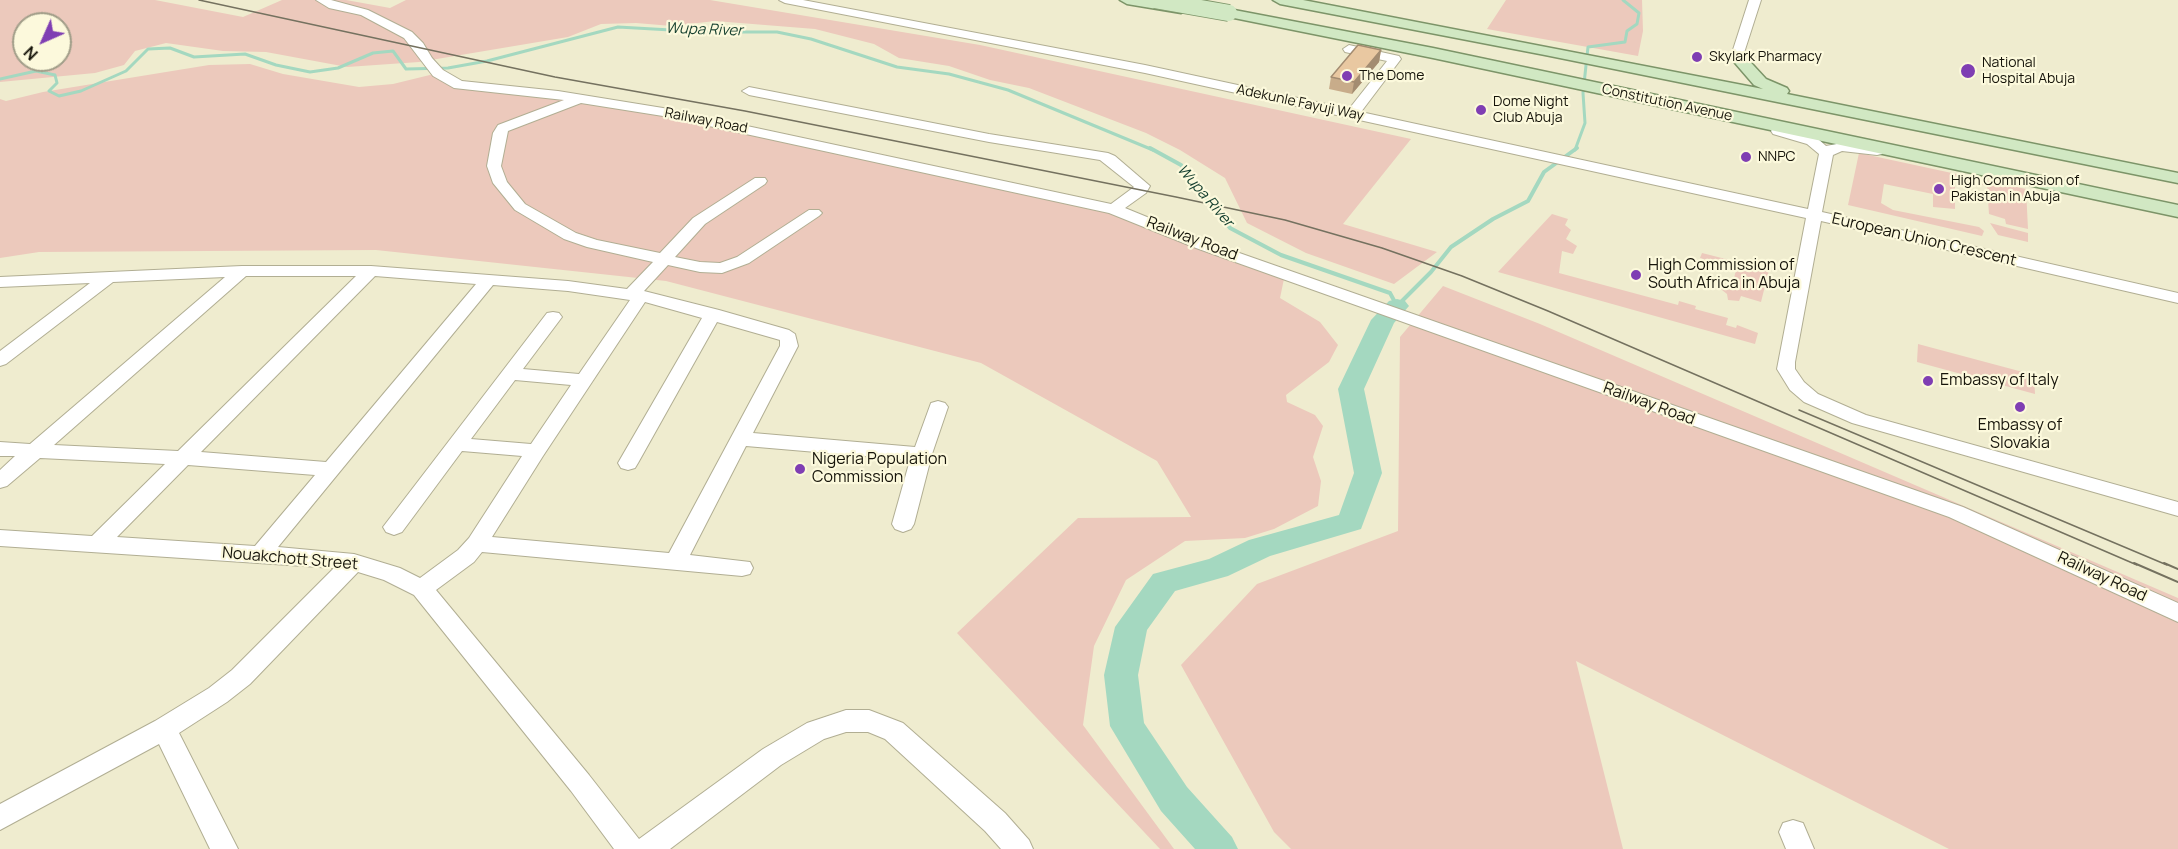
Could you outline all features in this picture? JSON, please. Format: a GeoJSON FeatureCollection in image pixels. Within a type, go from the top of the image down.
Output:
{"type":"FeatureCollection","features":[{"type":"Feature","properties":{"kind":"main road"},"geometry":{"type":"LineString","coordinates":[[1127,0],[1178,4],[1194,12],[1408,54],[1464,60]]}},
{"type":"Feature","properties":{"kind":"main road","name":"Constitution Avenue"},"geometry":{"type":"LineString","coordinates":[[1155,0],[1552,78],[2178,212]]}},
{"type":"Feature","properties":{"kind":"main road"},"geometry":{"type":"LineString","coordinates":[[1194,12],[1208,0]]}},
{"type":"Feature","properties":{"kind":"main road","name":"Constitution Avenue"},"geometry":{"type":"LineString","coordinates":[[1280,0],[1673,73],[2172,177]]}},
{"type":"Feature","properties":{"kind":"main road"},"geometry":{"type":"LineString","coordinates":[[1311,0],[1512,39],[1552,52]]}},
{"type":"Feature","properties":{"kind":"main road"},"geometry":{"type":"LineString","coordinates":[[1673,73],[1729,75],[1733,72],[1737,56]]}},
{"type":"Feature","properties":{"kind":"main road"},"geometry":{"type":"LineString","coordinates":[[1737,56],[1760,82],[1776,90],[2101,156],[2172,177]]}},
{"type":"Feature","properties":{"kind":"street","name":"Railway Road"},"geometry":{"type":"LineString","coordinates":[[322,0],[333,6],[369,14],[408,35],[419,46],[426,60],[438,73],[451,82],[469,87],[579,99],[663,112],[1114,209],[1202,245],[1956,512],[2178,613]]}},
{"type":"Feature","properties":{"kind":"street","name":"Adekunle Fayuji Way"},"geometry":{"type":"LineString","coordinates":[[785,0],[853,11],[1145,69],[1814,215]]}},
{"type":"Feature","properties":{"kind":"street"},"geometry":{"type":"LineString","coordinates":[[853,11],[870,0]]}},
{"type":"Feature","properties":{"kind":"street"},"geometry":{"type":"LineString","coordinates":[[1737,56],[1755,0]]}},
{"type":"Feature","properties":{"kind":"street"},"geometry":{"type":"LineString","coordinates":[[1349,49],[1395,59],[1352,114]]}},
{"type":"Feature","properties":{"kind":"street","name":"Railway Road"},"geometry":{"type":"LineString","coordinates":[[749,91],[989,138],[1103,156],[1142,186],[1141,190],[1114,209]]}},
{"type":"Feature","properties":{"kind":"street"},"geometry":{"type":"LineString","coordinates":[[579,99],[504,128],[500,133],[494,166],[495,174],[520,207],[550,226],[593,244],[712,268],[734,265],[814,213]]}},
{"type":"Feature","properties":{"kind":"street"},"geometry":{"type":"LineString","coordinates":[[1709,112],[1801,136],[1812,141],[1826,153]]}},
{"type":"Feature","properties":{"kind":"street"},"geometry":{"type":"LineString","coordinates":[[1814,215],[1826,153],[1830,149],[1852,147],[1960,165]]}},
{"type":"Feature","properties":{"kind":"street"},"geometry":{"type":"LineString","coordinates":[[422,589],[466,556],[477,544],[584,380],[636,295],[663,259],[699,221],[760,181]]}},
{"type":"Feature","properties":{"kind":"street","name":"European Union Crescent"},"geometry":{"type":"LineString","coordinates":[[2178,297],[1814,215],[1786,369],[1797,386],[1810,398],[1859,419],[2178,509]]}},
{"type":"Feature","properties":{"kind":"street"},"geometry":{"type":"LineString","coordinates":[[0,482],[242,271]]}},
{"type":"Feature","properties":{"kind":"street"},"geometry":{"type":"LineString","coordinates":[[0,282],[242,271],[371,271],[568,286],[636,295],[783,334],[789,338],[789,346],[676,561]]}},
{"type":"Feature","properties":{"kind":"street"},"geometry":{"type":"LineString","coordinates":[[97,544],[371,271]]}},
{"type":"Feature","properties":{"kind":"street"},"geometry":{"type":"LineString","coordinates":[[0,360],[110,276]]}},
{"type":"Feature","properties":{"kind":"street"},"geometry":{"type":"LineString","coordinates":[[260,554],[489,279]]}},
{"type":"Feature","properties":{"kind":"street"},"geometry":{"type":"LineString","coordinates":[[628,463],[713,314]]}},
{"type":"Feature","properties":{"kind":"street"},"geometry":{"type":"LineString","coordinates":[[394,527],[553,317]]}},
{"type":"Feature","properties":{"kind":"street"},"geometry":{"type":"LineString","coordinates":[[509,374],[584,380]]}},
{"type":"Feature","properties":{"kind":"street"},"geometry":{"type":"LineString","coordinates":[[903,524],[922,454],[938,407]]}},
{"type":"Feature","properties":{"kind":"street"},"geometry":{"type":"LineString","coordinates":[[741,439],[922,454]]}},
{"type":"Feature","properties":{"kind":"street"},"geometry":{"type":"LineString","coordinates":[[457,444],[537,451]]}},
{"type":"Feature","properties":{"kind":"street"},"geometry":{"type":"LineString","coordinates":[[0,449],[183,458],[332,469]]}},
{"type":"Feature","properties":{"kind":"street","name":"Nouakchott Street"},"geometry":{"type":"LineString","coordinates":[[0,538],[354,562],[392,574],[422,589],[580,783],[630,849]]}},
{"type":"Feature","properties":{"kind":"street"},"geometry":{"type":"LineString","coordinates":[[477,544],[742,568]]}},
{"type":"Feature","properties":{"kind":"street"},"geometry":{"type":"LineString","coordinates":[[0,818],[164,729],[218,695],[241,677],[354,562]]}},
{"type":"Feature","properties":{"kind":"street"},"geometry":{"type":"LineString","coordinates":[[648,849],[781,752],[816,731],[846,721],[869,720],[894,730],[995,822],[1020,849]]}},
{"type":"Feature","properties":{"kind":"street"},"geometry":{"type":"LineString","coordinates":[[164,729],[225,849]]}},
{"type":"Feature","properties":{"kind":"shaded area"},"geometry":{"type":"Polygon","coordinates":[[[0,0],[155,0],[243,17],[282,0],[346,0],[390,8],[406,0],[710,0],[980,45],[1411,139],[1343,224],[1437,252],[1394,284],[1306,253],[1247,223],[1225,178],[1180,150],[1146,133],[1029,88],[990,80],[949,66],[899,58],[874,44],[815,29],[715,21],[672,26],[636,23],[601,24],[568,37],[419,62],[347,67],[266,52],[223,51],[166,43],[135,51],[124,65],[95,73],[0,82],[0,0]]]}},
{"type":"Feature","properties":{"kind":"shaded area"},"geometry":{"type":"Polygon","coordinates":[[[1506,0],[1642,0],[1643,31],[1638,56],[1487,29],[1506,0]]]}},
{"type":"Feature","properties":{"kind":"shaded area"},"geometry":{"type":"Polygon","coordinates":[[[250,64],[283,74],[359,87],[393,84],[438,73],[444,78],[663,112],[1114,209],[1285,274],[1280,298],[1320,322],[1338,345],[1329,362],[1286,395],[1287,402],[1315,415],[1323,426],[1313,457],[1321,481],[1318,506],[1274,529],[1245,538],[1185,541],[1126,580],[1094,646],[1083,725],[1174,849],[1160,849],[957,633],[1078,518],[1191,517],[1157,461],[981,363],[666,281],[376,250],[39,252],[0,258],[0,99],[6,101],[43,92],[209,65],[250,64]]]}},
{"type":"Feature","properties":{"kind":"shaded area"},"geometry":{"type":"Polygon","coordinates":[[[1859,153],[2026,189],[2028,229],[2006,224],[2005,219],[1989,214],[1987,186],[1955,179],[1955,209],[1933,207],[1933,194],[1884,184],[1881,203],[1893,210],[1979,227],[1984,231],[1982,236],[1848,205],[1859,153]]]}},
{"type":"Feature","properties":{"kind":"shaded area"},"geometry":{"type":"Polygon","coordinates":[[[1552,214],[1568,219],[1565,225],[1571,230],[1566,239],[1577,246],[1573,254],[1562,251],[1559,273],[1678,305],[1679,301],[1696,306],[1695,309],[1728,318],[1726,325],[1736,328],[1737,325],[1758,333],[1755,344],[1498,272],[1552,214]]]}},
{"type":"Feature","properties":{"kind":"shaded area"},"geometry":{"type":"Polygon","coordinates":[[[1990,223],[2028,233],[2028,242],[1998,235],[1990,223]]]}},
{"type":"Feature","properties":{"kind":"shaded area"},"geometry":{"type":"Polygon","coordinates":[[[1702,253],[1769,270],[1761,302],[1741,296],[1739,301],[1728,300],[1727,294],[1717,286],[1731,290],[1736,270],[1700,258],[1702,253]]]}},
{"type":"Feature","properties":{"kind":"shaded area"},"geometry":{"type":"Polygon","coordinates":[[[1443,286],[1540,324],[2178,598],[2178,849],[1949,849],[1576,661],[1623,849],[1291,849],[1274,832],[1181,665],[1257,584],[1398,531],[1400,337],[1443,286]]]}},
{"type":"Feature","properties":{"kind":"shaded area"},"geometry":{"type":"Polygon","coordinates":[[[1918,344],[2034,375],[2035,394],[1917,362],[1918,344]]]}},
{"type":"Feature","properties":{"kind":"building"},"geometry":{"type":"Polygon","coordinates":[[[1358,45],[1381,50],[1354,82],[1331,77],[1358,45]]]}},
{"type":"Feature","properties":{"kind":"waterway"},"geometry":{"type":"LineString","coordinates":[[1575,149],[1585,123],[1583,93],[1588,47],[1625,42],[1627,31],[1637,24],[1639,13],[1623,0]]}},
{"type":"Feature","properties":{"kind":"waterway","name":"Wupa River"},"geometry":{"type":"LineString","coordinates":[[0,79],[36,71],[55,75],[57,83],[49,91],[59,96],[81,91],[126,71],[148,49],[170,48],[194,57],[245,54],[276,65],[310,72],[338,68],[373,53],[393,51],[406,69],[448,68],[487,61],[618,27],[706,32],[777,32],[811,39],[897,67],[949,74],[1008,90],[1153,150]]}},
{"type":"Feature","properties":{"kind":"waterway","name":"Wupa River"},"geometry":{"type":"LineString","coordinates":[[1150,148],[1181,165],[1230,228],[1281,255],[1390,293],[1397,306],[1431,272],[1451,247],[1493,219],[1528,201],[1544,172],[1575,149]]}},
{"type":"Feature","properties":{"kind":"waterway"},"geometry":{"type":"LineString","coordinates":[[1219,849],[1174,799],[1127,726],[1121,675],[1131,627],[1164,582],[1217,568],[1260,548],[1351,522],[1368,473],[1351,389],[1383,320],[1397,306]]}},
{"type":"Feature","properties":{"kind":"tram line"},"geometry":{"type":"LineString","coordinates":[[199,0],[555,77],[745,111],[1176,197],[1285,220],[1382,248],[1462,276],[1548,311],[2137,565]]}},
{"type":"Feature","properties":{"kind":"tram line"},"geometry":{"type":"LineString","coordinates":[[1799,410],[2167,565]]}},
{"type":"Feature","properties":{"kind":"tram line"},"geometry":{"type":"LineString","coordinates":[[2134,563],[2178,582]]}},
{"type":"Feature","properties":{"kind":"tram line"},"geometry":{"type":"LineString","coordinates":[[2164,563],[2178,569]]}},
{"type":"Feature","properties":{"kind":"place","name":"Skylark Pharmacy"},"geometry":{"type":"Point","coordinates":[1697,57]}},
{"type":"Feature","properties":{"kind":"place","name":"National Hospital Abuja"},"geometry":{"type":"Point","coordinates":[1968,71]}},
{"type":"Feature","properties":{"kind":"place","name":"The Dome"},"geometry":{"type":"Point","coordinates":[1347,76]}},
{"type":"Feature","properties":{"kind":"place","name":"Dome Night Club Abuja"},"geometry":{"type":"Point","coordinates":[1481,110]}},
{"type":"Feature","properties":{"kind":"place","name":"NNPC"},"geometry":{"type":"Point","coordinates":[1746,157]}},
{"type":"Feature","properties":{"kind":"place","name":"High Commission of Pakistan in Abuja"},"geometry":{"type":"Point","coordinates":[1939,189]}},
{"type":"Feature","properties":{"kind":"place","name":"High Commission of South Africa in Abuja"},"geometry":{"type":"Point","coordinates":[1636,275]}},
{"type":"Feature","properties":{"kind":"place","name":"Embassy of Italy"},"geometry":{"type":"Point","coordinates":[1928,381]}},
{"type":"Feature","properties":{"kind":"place","name":"Embassy of Slovakia"},"geometry":{"type":"Point","coordinates":[2020,407]}},
{"type":"Feature","properties":{"kind":"place","name":"Nigeria Population Commission"},"geometry":{"type":"Point","coordinates":[800,469]}}]}
